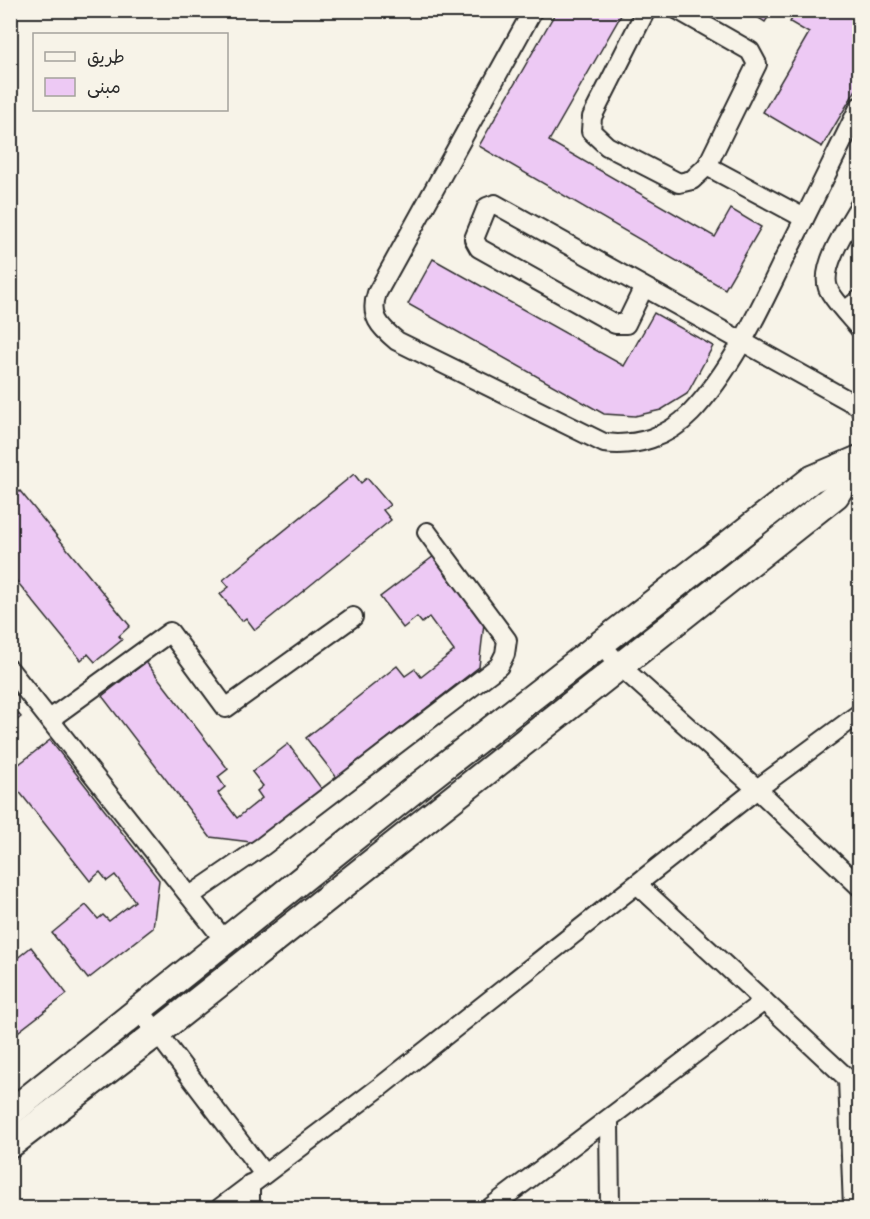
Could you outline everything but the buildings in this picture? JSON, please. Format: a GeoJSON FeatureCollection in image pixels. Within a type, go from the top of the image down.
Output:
{"type":"FeatureCollection","features":[{"type":"Feature","properties":{"kind":"main road"},"geometry":{"type":"LineString","coordinates":[[10,1113],[424,781],[602,645],[812,479],[858,460]]}},
{"type":"Feature","properties":{"kind":"main road"},"geometry":{"type":"LineString","coordinates":[[10,1145],[158,1032],[836,495],[858,460]]}},
{"type":"Feature","properties":{"kind":"main road"},"geometry":{"type":"LineString","coordinates":[[273,904],[289,926]]}},
{"type":"Feature","properties":{"kind":"street"},"geometry":{"type":"LineString","coordinates":[[533,10],[377,293],[373,305],[378,322],[397,340],[604,443],[620,445],[652,438],[678,424],[692,412],[744,341],[860,106]]}},
{"type":"Feature","properties":{"kind":"street"},"geometry":{"type":"LineString","coordinates":[[646,10],[592,117],[591,132],[608,146],[679,183],[692,180],[706,166],[757,64],[750,51],[678,10]]}},
{"type":"Feature","properties":{"kind":"street"},"geometry":{"type":"LineString","coordinates":[[706,166],[804,218]]}},
{"type":"Feature","properties":{"kind":"street"},"geometry":{"type":"LineString","coordinates":[[644,287],[626,324],[615,324],[478,248],[474,239],[487,207],[495,204],[860,407]]}},
{"type":"Feature","properties":{"kind":"street"},"geometry":{"type":"LineString","coordinates":[[860,205],[832,256],[827,274],[828,288],[852,305],[860,329]]}},
{"type":"Feature","properties":{"kind":"street"},"geometry":{"type":"LineString","coordinates":[[190,896],[262,846],[499,666],[505,654],[507,639],[427,532]]}},
{"type":"Feature","properties":{"kind":"street"},"geometry":{"type":"LineString","coordinates":[[50,719],[170,632],[226,708],[353,617]]}},
{"type":"Feature","properties":{"kind":"street"},"geometry":{"type":"LineString","coordinates":[[602,645],[620,666],[757,789],[860,887]]}},
{"type":"Feature","properties":{"kind":"street"},"geometry":{"type":"LineString","coordinates":[[10,670],[225,941]]}},
{"type":"Feature","properties":{"kind":"street"},"geometry":{"type":"LineString","coordinates":[[220,1209],[381,1087],[757,789],[860,713]]}},
{"type":"Feature","properties":{"kind":"street"},"geometry":{"type":"LineString","coordinates":[[638,885],[854,1080],[853,1209]]}},
{"type":"Feature","properties":{"kind":"street"},"geometry":{"type":"LineString","coordinates":[[490,1209],[609,1121],[665,1074],[764,1001]]}},
{"type":"Feature","properties":{"kind":"street"},"geometry":{"type":"LineString","coordinates":[[139,1009],[158,1032],[257,1179],[250,1209]]}},
{"type":"Feature","properties":{"kind":"street"},"geometry":{"type":"LineString","coordinates":[[609,1121],[610,1209]]}}]}
